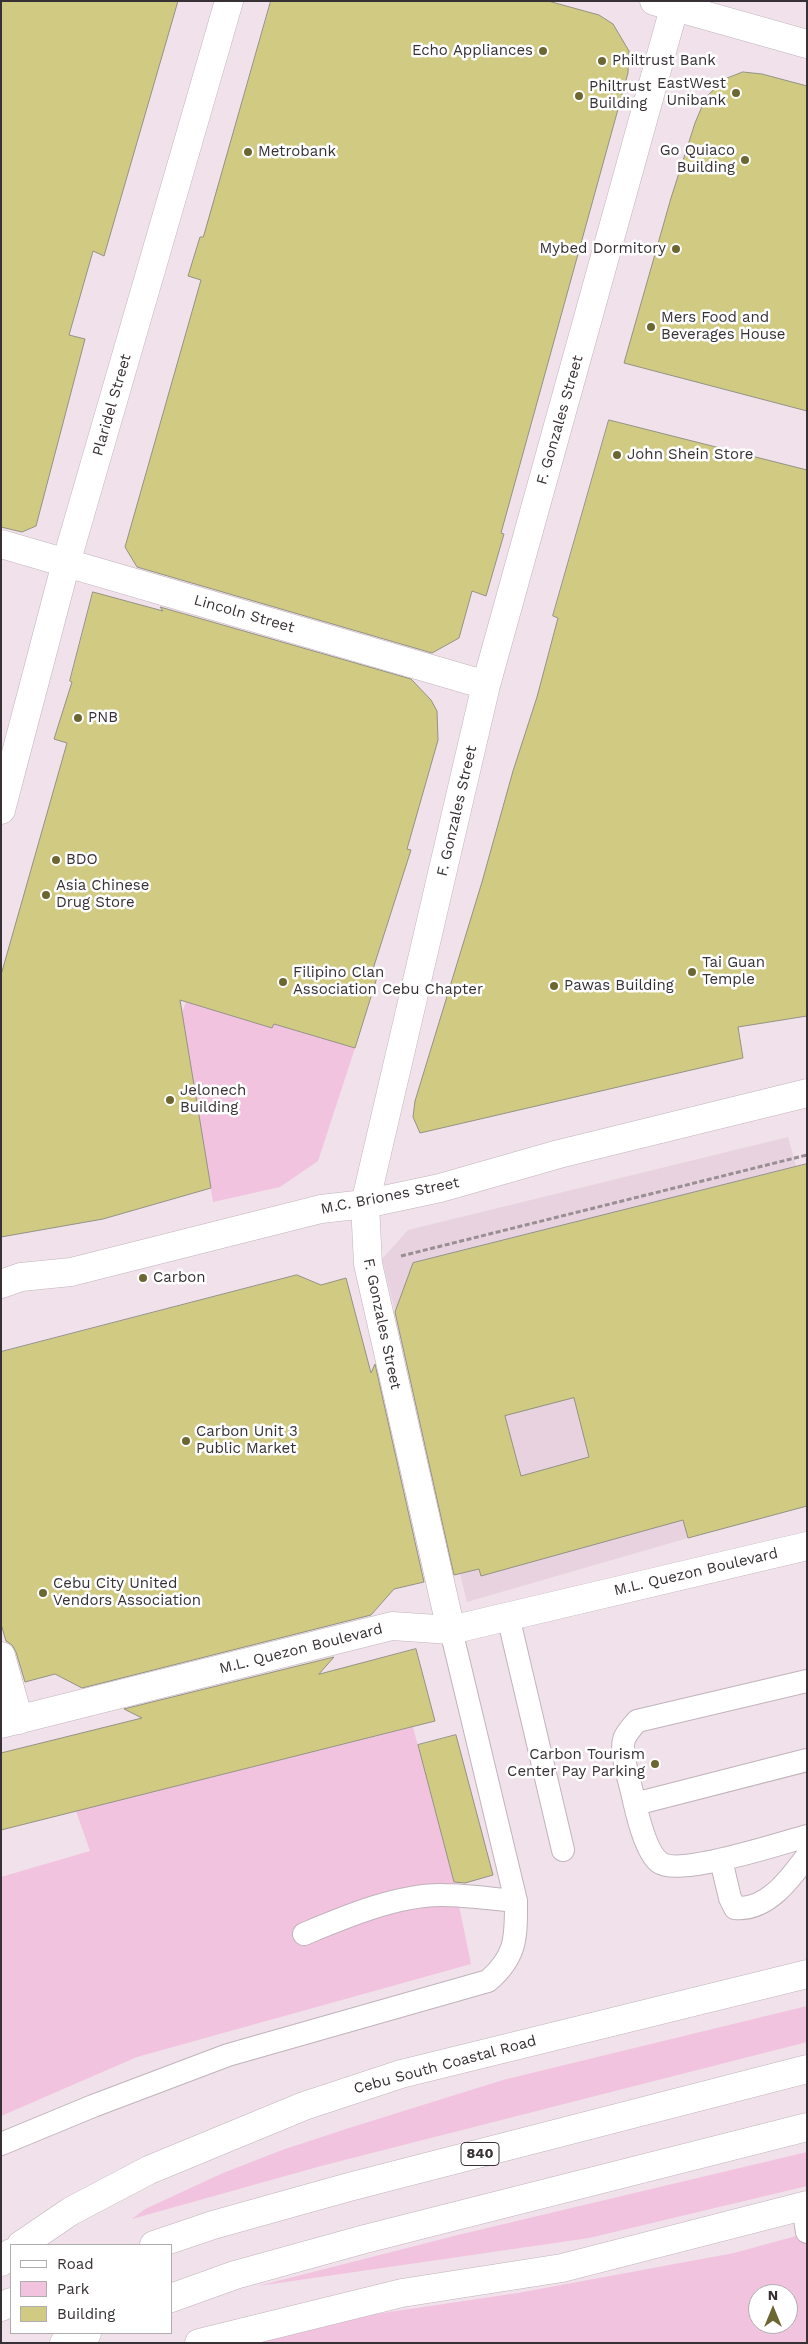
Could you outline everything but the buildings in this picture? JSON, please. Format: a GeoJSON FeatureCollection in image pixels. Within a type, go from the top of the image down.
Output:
{"type":"FeatureCollection","features":[{"type":"Feature","properties":{"kind":"main road","name":"Plaridel Street"},"geometry":{"type":"LineString","coordinates":[[1,810],[66,563],[229,1]]}},
{"type":"Feature","properties":{"kind":"main road"},"geometry":{"type":"LineString","coordinates":[[668,3],[807,44]]}},
{"type":"Feature","properties":{"kind":"main road","name":"F. Gonzales Street"},"geometry":{"type":"LineString","coordinates":[[450,1630],[368,1264],[364,1204],[486,685],[668,3]]}},
{"type":"Feature","properties":{"kind":"main road","name":"Lincoln Street"},"geometry":{"type":"LineString","coordinates":[[1,544],[486,685]]}},
{"type":"Feature","properties":{"kind":"main road","name":"M.C. Briones Street"},"geometry":{"type":"LineString","coordinates":[[8,1278],[71,1272],[321,1209],[364,1204],[440,1188],[559,1154],[807,1093]]}},
{"type":"Feature","properties":{"kind":"main road","name":"M.L. Quezon Boulevard"},"geometry":{"type":"LineString","coordinates":[[10,1722],[392,1626],[450,1630],[807,1546]]}},
{"type":"Feature","properties":{"kind":"main road"},"geometry":{"type":"LineString","coordinates":[[1,1656],[10,1722]]}},
{"type":"Feature","properties":{"kind":"main road","name":"Cebu South Coastal Road"},"geometry":{"type":"LineString","coordinates":[[22,2244],[71,2211],[149,2170],[304,2106],[401,2074],[807,1974]]}},
{"type":"Feature","properties":{"kind":"main road","name":"840"},"geometry":{"type":"LineString","coordinates":[[157,2244],[213,2225],[350,2187],[807,2069]]}},
{"type":"Feature","properties":{"kind":"main road"},"geometry":{"type":"LineString","coordinates":[[172,2298],[235,2275],[364,2239],[807,2127]]}},
{"type":"Feature","properties":{"kind":"main road"},"geometry":{"type":"LineString","coordinates":[[200,2343],[402,2293],[562,2268],[805,2215]]}},
{"type":"Feature","properties":{"kind":"main road"},"geometry":{"type":"LineString","coordinates":[[64,2343],[85,2334]]}},
{"type":"Feature","properties":{"kind":"lane"},"geometry":{"type":"LineString","coordinates":[[508,1616],[563,1850]]}},
{"type":"Feature","properties":{"kind":"lane"},"geometry":{"type":"LineString","coordinates":[[1,2144],[93,2106],[228,2056],[488,1981],[502,1967],[516,1940],[516,1902],[450,1630]]}},
{"type":"Feature","properties":{"kind":"lane"},"geometry":{"type":"LineString","coordinates":[[807,1681],[637,1722],[624,1738],[624,1759],[635,1804],[652,1855],[661,1863],[672,1866],[721,1860],[807,1836]]}},
{"type":"Feature","properties":{"kind":"lane"},"geometry":{"type":"LineString","coordinates":[[635,1804],[807,1760]]}},
{"type":"Feature","properties":{"kind":"lane"},"geometry":{"type":"LineString","coordinates":[[721,1860],[730,1898],[736,1908],[747,1909],[764,1903],[793,1875],[807,1856]]}},
{"type":"Feature","properties":{"kind":"lane"},"geometry":{"type":"LineString","coordinates":[[304,1934],[390,1903],[427,1896],[443,1894],[516,1902]]}},
{"type":"Feature","properties":{"kind":"path"},"geometry":{"type":"LineString","coordinates":[[398,1257],[807,1155]]}},
{"type":"Feature","properties":{"kind":"shaded area"},"geometry":{"type":"Polygon","coordinates":[[[788,1137],[807,1205],[807,1505],[467,1602],[382,1259],[408,1230],[788,1137]]]}},
{"type":"Feature","properties":{"kind":"green space"},"geometry":{"type":"Polygon","coordinates":[[[186,1002],[272,1028],[274,1024],[355,1048],[318,1161],[280,1187],[213,1202],[182,1012],[186,1002]]]}},
{"type":"Feature","properties":{"kind":"green space"},"geometry":{"type":"Polygon","coordinates":[[[413,1727],[455,1886],[471,1964],[137,2057],[1,2116],[1,1877],[90,1851],[76,1811],[413,1727]]]}},
{"type":"Feature","properties":{"kind":"green space"},"geometry":{"type":"Polygon","coordinates":[[[807,2006],[807,2042],[321,2166],[132,2219],[145,2209],[223,2173],[282,2150],[349,2128],[503,2080],[807,2006]]]}},
{"type":"Feature","properties":{"kind":"green space"},"geometry":{"type":"Polygon","coordinates":[[[807,2152],[807,2186],[589,2238],[258,2286],[462,2234],[807,2152]]]}},
{"type":"Feature","properties":{"kind":"green space"},"geometry":{"type":"Polygon","coordinates":[[[807,2233],[807,2343],[231,2343],[349,2318],[518,2293],[734,2253],[807,2233]]]}},
{"type":"Feature","properties":{"kind":"place","name":"Echo Appliances"},"geometry":{"type":"Point","coordinates":[543,51]}},
{"type":"Feature","properties":{"kind":"place","name":"Philtrust Bank"},"geometry":{"type":"Point","coordinates":[602,61]}},
{"type":"Feature","properties":{"kind":"place","name":"EastWest Unibank"},"geometry":{"type":"Point","coordinates":[736,93]}},
{"type":"Feature","properties":{"kind":"place","name":"Philtrust Building"},"geometry":{"type":"Point","coordinates":[579,96]}},
{"type":"Feature","properties":{"kind":"place","name":"Metrobank"},"geometry":{"type":"Point","coordinates":[248,152]}},
{"type":"Feature","properties":{"kind":"place","name":"Go Quiaco Building"},"geometry":{"type":"Point","coordinates":[745,160]}},
{"type":"Feature","properties":{"kind":"place","name":"Mybed Dormitory"},"geometry":{"type":"Point","coordinates":[676,249]}},
{"type":"Feature","properties":{"kind":"place","name":"Mers Food and Beverages House"},"geometry":{"type":"Point","coordinates":[651,327]}},
{"type":"Feature","properties":{"kind":"place","name":"John Shein Store"},"geometry":{"type":"Point","coordinates":[617,455]}},
{"type":"Feature","properties":{"kind":"place","name":"PNB"},"geometry":{"type":"Point","coordinates":[78,718]}},
{"type":"Feature","properties":{"kind":"place","name":"BDO"},"geometry":{"type":"Point","coordinates":[56,860]}},
{"type":"Feature","properties":{"kind":"place","name":"Asia Chinese Drug Store"},"geometry":{"type":"Point","coordinates":[46,895]}},
{"type":"Feature","properties":{"kind":"place","name":"Tai Guan Temple"},"geometry":{"type":"Point","coordinates":[692,972]}},
{"type":"Feature","properties":{"kind":"place","name":"Filipino Clan Association Cebu Chapter"},"geometry":{"type":"Point","coordinates":[283,982]}},
{"type":"Feature","properties":{"kind":"place","name":"Pawas Building"},"geometry":{"type":"Point","coordinates":[554,986]}},
{"type":"Feature","properties":{"kind":"place","name":"Jelonech Building"},"geometry":{"type":"Point","coordinates":[170,1100]}},
{"type":"Feature","properties":{"kind":"place","name":"Carbon"},"geometry":{"type":"Point","coordinates":[143,1278]}},
{"type":"Feature","properties":{"kind":"place","name":"Carbon Unit 3 Public Market"},"geometry":{"type":"Point","coordinates":[186,1441]}},
{"type":"Feature","properties":{"kind":"place","name":"Cebu City United Vendors Association"},"geometry":{"type":"Point","coordinates":[43,1593]}},
{"type":"Feature","properties":{"kind":"place","name":"Carbon Tourism Center Pay Parking"},"geometry":{"type":"Point","coordinates":[655,1764]}}]}
